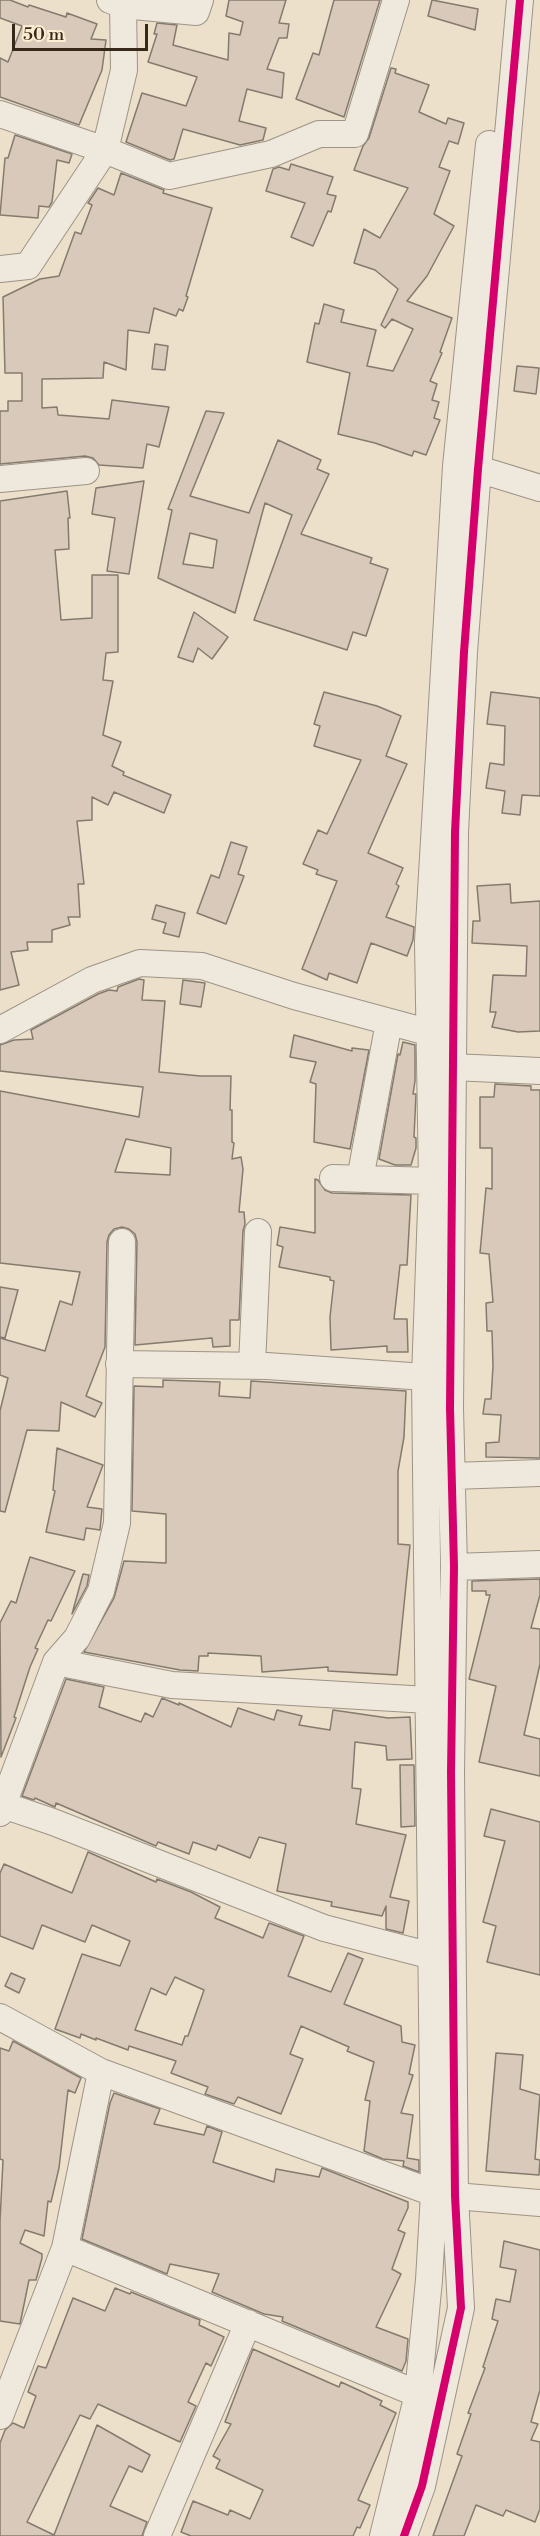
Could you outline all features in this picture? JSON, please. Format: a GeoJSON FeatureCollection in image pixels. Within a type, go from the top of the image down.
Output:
{"type":"FeatureCollection","features":[{"type":"Feature","properties":{"kind":"street"},"geometry":{"type":"LineString","coordinates":[[0,269],[28,266],[105,150],[124,70],[117,3],[196,12],[200,0]]}},
{"type":"Feature","properties":{"kind":"street"},"geometry":{"type":"LineString","coordinates":[[4,120],[105,150],[169,176],[270,154],[319,134],[355,134],[396,0]]}},
{"type":"Feature","properties":{"kind":"street"},"geometry":{"type":"LineString","coordinates":[[383,2536],[418,2394],[429,2280],[444,2194],[454,1567],[452,694],[456,466],[504,0]]}},
{"type":"Feature","properties":{"kind":"street"},"geometry":{"type":"LineString","coordinates":[[404,2536],[423,2487],[461,2308],[444,2194],[432,1956],[425,1377],[432,1181],[428,942],[452,694],[478,468],[520,0]]}},
{"type":"Feature","properties":{"kind":"street"},"geometry":{"type":"LineString","coordinates":[[478,468],[540,489]]}},
{"type":"Feature","properties":{"kind":"street"},"geometry":{"type":"LineString","coordinates":[[0,479],[86,471]]}},
{"type":"Feature","properties":{"kind":"street"},"geometry":{"type":"LineString","coordinates":[[0,1030],[92,980],[140,963],[202,966],[294,996],[431,1033]]}},
{"type":"Feature","properties":{"kind":"street"},"geometry":{"type":"LineString","coordinates":[[360,1179],[389,1022]]}},
{"type":"Feature","properties":{"kind":"street"},"geometry":{"type":"LineString","coordinates":[[453,1067],[540,1071]]}},
{"type":"Feature","properties":{"kind":"street"},"geometry":{"type":"LineString","coordinates":[[333,1178],[432,1181]]}},
{"type":"Feature","properties":{"kind":"street"},"geometry":{"type":"LineString","coordinates":[[252,1365],[258,1232]]}},
{"type":"Feature","properties":{"kind":"street"},"geometry":{"type":"LineString","coordinates":[[122,1242],[118,1364],[117,1523],[102,1591],[77,1638],[57,1662],[2,1809],[53,1822],[324,1928],[432,1956]]}},
{"type":"Feature","properties":{"kind":"street"},"geometry":{"type":"LineString","coordinates":[[118,1364],[252,1365],[425,1377]]}},
{"type":"Feature","properties":{"kind":"street"},"geometry":{"type":"LineString","coordinates":[[452,1476],[540,1473]]}},
{"type":"Feature","properties":{"kind":"street"},"geometry":{"type":"LineString","coordinates":[[454,1567],[540,1564]]}},
{"type":"Feature","properties":{"kind":"street"},"geometry":{"type":"LineString","coordinates":[[57,1662],[172,1684],[428,1700]]}},
{"type":"Feature","properties":{"kind":"street"},"geometry":{"type":"LineString","coordinates":[[0,2017],[101,2072],[444,2194],[540,2203]]}},
{"type":"Feature","properties":{"kind":"street"},"geometry":{"type":"LineString","coordinates":[[0,2416],[65,2248],[101,2072]]}},
{"type":"Feature","properties":{"kind":"street"},"geometry":{"type":"LineString","coordinates":[[65,2248],[418,2394]]}},
{"type":"Feature","properties":{"kind":"street"},"geometry":{"type":"LineString","coordinates":[[157,2536],[248,2322]]}},
{"type":"Feature","properties":{"kind":"building"},"geometry":{"type":"Polygon","coordinates":[[[0,0],[10,0],[66,17],[67,13],[97,24],[91,39],[106,40],[102,70],[79,125],[0,97],[0,58],[8,62],[22,26],[0,18],[0,0]]]}},
{"type":"Feature","properties":{"kind":"building"},"geometry":{"type":"Polygon","coordinates":[[[229,0],[286,0],[279,23],[289,24],[287,38],[279,38],[267,69],[284,73],[282,98],[247,89],[239,121],[266,128],[263,140],[240,145],[183,129],[174,159],[170,160],[126,142],[142,93],[186,106],[197,77],[148,62],[157,34],[154,34],[157,23],[177,25],[173,45],[228,60],[229,33],[240,35],[243,22],[226,16],[229,0]]]}},
{"type":"Feature","properties":{"kind":"building"},"geometry":{"type":"Polygon","coordinates":[[[334,0],[380,0],[344,117],[296,99],[313,53],[319,55],[334,0]]]}},
{"type":"Feature","properties":{"kind":"building"},"geometry":{"type":"Polygon","coordinates":[[[432,0],[478,9],[475,30],[428,16],[432,0]]]}},
{"type":"Feature","properties":{"kind":"building"},"geometry":{"type":"Polygon","coordinates":[[[391,68],[396,69],[395,73],[429,85],[419,112],[446,124],[448,118],[464,123],[458,144],[449,141],[439,167],[450,171],[434,214],[454,226],[427,276],[407,301],[452,318],[440,352],[442,353],[430,381],[437,384],[432,400],[439,402],[434,418],[440,420],[426,455],[414,451],[412,456],[375,443],[338,434],[350,373],[307,362],[315,323],[319,324],[324,304],[344,310],[341,322],[376,330],[367,366],[393,371],[413,329],[392,319],[385,328],[381,325],[398,289],[375,270],[354,263],[364,229],[380,238],[408,188],[354,170],[363,146],[369,138],[391,68]]]}},
{"type":"Feature","properties":{"kind":"building"},"geometry":{"type":"Polygon","coordinates":[[[15,135],[72,154],[69,163],[57,160],[52,202],[49,207],[39,206],[38,218],[0,215],[5,158],[8,158],[15,135]]]}},
{"type":"Feature","properties":{"kind":"building"},"geometry":{"type":"Polygon","coordinates":[[[291,164],[333,177],[327,194],[336,196],[331,212],[328,211],[313,246],[291,237],[305,203],[266,191],[273,169],[279,167],[289,170],[291,164]]]}},
{"type":"Feature","properties":{"kind":"building"},"geometry":{"type":"Polygon","coordinates":[[[121,173],[164,190],[163,193],[212,208],[186,296],[188,297],[183,311],[179,309],[176,316],[154,308],[149,333],[128,330],[126,370],[104,362],[103,378],[42,379],[42,408],[57,407],[58,415],[109,419],[112,400],[169,407],[159,447],[147,444],[143,468],[99,465],[93,458],[85,456],[0,464],[0,411],[8,411],[8,401],[22,401],[22,373],[5,373],[3,297],[40,279],[59,276],[75,232],[81,234],[92,205],[88,203],[98,188],[114,195],[121,173]]]}},
{"type":"Feature","properties":{"kind":"building"},"geometry":{"type":"Polygon","coordinates":[[[155,344],[168,346],[165,370],[152,369],[155,344]]]}},
{"type":"Feature","properties":{"kind":"building"},"geometry":{"type":"Polygon","coordinates":[[[517,366],[539,368],[536,394],[514,391],[517,366]]]}},
{"type":"Feature","properties":{"kind":"building"},"geometry":{"type":"Polygon","coordinates":[[[206,411],[224,413],[190,496],[249,513],[278,440],[321,460],[317,469],[329,474],[301,534],[372,558],[370,563],[388,569],[366,636],[353,632],[347,650],[254,620],[292,515],[265,503],[235,613],[158,578],[172,510],[168,509],[206,411]],[[190,533],[183,564],[213,568],[217,540],[190,533]]]}},
{"type":"Feature","properties":{"kind":"building"},"geometry":{"type":"Polygon","coordinates":[[[144,481],[129,574],[107,571],[115,518],[92,514],[96,488],[144,481]]]}},
{"type":"Feature","properties":{"kind":"building"},"geometry":{"type":"Polygon","coordinates":[[[67,491],[70,518],[68,518],[69,549],[55,550],[61,620],[92,618],[92,575],[118,575],[118,652],[106,653],[103,680],[113,681],[103,735],[121,742],[112,766],[124,772],[123,775],[171,795],[164,813],[114,792],[108,805],[92,797],[92,820],[77,821],[84,884],[78,884],[80,917],[68,917],[70,925],[52,930],[52,942],[27,942],[28,950],[11,952],[19,985],[0,990],[0,501],[67,491]]]}},
{"type":"Feature","properties":{"kind":"building"},"geometry":{"type":"Polygon","coordinates":[[[194,612],[228,637],[212,659],[198,648],[193,662],[178,657],[194,612]]]}},
{"type":"Feature","properties":{"kind":"building"},"geometry":{"type":"Polygon","coordinates":[[[324,692],[377,706],[401,716],[386,756],[407,764],[368,853],[403,868],[396,884],[399,886],[386,917],[414,927],[413,940],[407,956],[371,943],[357,983],[329,973],[327,980],[302,969],[337,881],[316,874],[318,870],[303,864],[318,830],[327,834],[361,760],[314,746],[320,726],[314,724],[324,692]]]}},
{"type":"Feature","properties":{"kind":"building"},"geometry":{"type":"Polygon","coordinates":[[[491,692],[540,698],[540,796],[522,795],[520,815],[502,813],[505,791],[486,788],[490,763],[504,765],[505,726],[487,724],[491,692]]]}},
{"type":"Feature","properties":{"kind":"building"},"geometry":{"type":"Polygon","coordinates":[[[231,842],[247,847],[238,874],[244,876],[226,924],[197,913],[211,875],[219,878],[231,842]]]}},
{"type":"Feature","properties":{"kind":"building"},"geometry":{"type":"Polygon","coordinates":[[[510,884],[511,903],[540,901],[540,1031],[518,1032],[492,1027],[496,1012],[490,1012],[493,975],[526,976],[527,946],[472,943],[473,921],[480,921],[477,886],[510,884]]]}},
{"type":"Feature","properties":{"kind":"building"},"geometry":{"type":"Polygon","coordinates":[[[156,905],[185,913],[179,937],[163,933],[166,923],[152,919],[156,905]]]}},
{"type":"Feature","properties":{"kind":"building"},"geometry":{"type":"Polygon","coordinates":[[[139,979],[144,980],[142,1000],[165,1001],[159,1072],[231,1076],[230,1110],[232,1110],[232,1142],[234,1143],[232,1159],[241,1157],[243,1169],[239,1212],[244,1212],[245,1224],[239,1320],[230,1320],[230,1346],[213,1347],[212,1338],[135,1345],[137,1242],[135,1234],[129,1229],[122,1227],[114,1229],[107,1242],[105,1347],[86,1396],[102,1403],[95,1417],[61,1402],[59,1431],[27,1430],[5,1512],[0,1511],[0,1411],[8,1378],[0,1375],[0,1338],[45,1351],[60,1301],[72,1305],[80,1272],[0,1263],[0,1091],[139,1117],[143,1087],[0,1071],[0,1045],[14,1040],[33,1039],[31,1030],[98,994],[109,990],[117,991],[118,987],[139,979]],[[126,1139],[115,1172],[170,1175],[171,1148],[126,1139]]]}},
{"type":"Feature","properties":{"kind":"building"},"geometry":{"type":"Polygon","coordinates":[[[183,980],[205,983],[201,1007],[180,1004],[183,980]]]}},
{"type":"Feature","properties":{"kind":"building"},"geometry":{"type":"Polygon","coordinates":[[[294,1035],[352,1051],[352,1048],[369,1050],[350,1149],[314,1142],[316,1084],[310,1082],[316,1062],[290,1057],[294,1035]]]}},
{"type":"Feature","properties":{"kind":"building"},"geometry":{"type":"Polygon","coordinates":[[[403,1042],[415,1045],[413,1094],[416,1094],[414,1137],[416,1148],[411,1165],[395,1165],[379,1159],[398,1054],[400,1055],[403,1042]]]}},
{"type":"Feature","properties":{"kind":"building"},"geometry":{"type":"Polygon","coordinates":[[[495,1084],[531,1086],[531,1090],[540,1090],[540,1458],[486,1457],[486,1443],[499,1442],[501,1415],[483,1414],[485,1399],[491,1399],[493,1366],[492,1331],[487,1331],[486,1303],[493,1302],[489,1254],[480,1253],[486,1188],[492,1189],[492,1148],[480,1148],[480,1097],[494,1097],[495,1084]]]}},
{"type":"Feature","properties":{"kind":"building"},"geometry":{"type":"Polygon","coordinates":[[[315,1179],[325,1190],[332,1193],[411,1195],[407,1265],[400,1265],[394,1319],[407,1319],[408,1352],[387,1352],[387,1346],[331,1350],[330,1317],[334,1281],[330,1280],[330,1277],[279,1267],[283,1247],[277,1245],[280,1227],[315,1233],[315,1179]]]}},
{"type":"Feature","properties":{"kind":"building"},"geometry":{"type":"Polygon","coordinates":[[[0,1287],[18,1290],[5,1338],[0,1337],[0,1287]]]}},
{"type":"Feature","properties":{"kind":"building"},"geometry":{"type":"Polygon","coordinates":[[[163,1380],[220,1382],[219,1396],[250,1398],[251,1381],[406,1391],[404,1437],[398,1471],[398,1544],[410,1545],[397,1675],[328,1671],[328,1667],[262,1672],[261,1656],[208,1653],[208,1656],[199,1656],[198,1671],[180,1670],[84,1652],[114,1598],[124,1561],[166,1563],[166,1514],[132,1511],[134,1386],[163,1387],[163,1380]]]}},
{"type":"Feature","properties":{"kind":"building"},"geometry":{"type":"Polygon","coordinates":[[[57,1448],[103,1465],[87,1507],[102,1509],[100,1530],[86,1528],[84,1540],[46,1532],[55,1491],[53,1490],[57,1448]]]}},
{"type":"Feature","properties":{"kind":"building"},"geometry":{"type":"Polygon","coordinates":[[[30,1557],[75,1571],[35,1648],[38,1649],[1,1757],[0,1623],[11,1601],[16,1603],[30,1557]]]}},
{"type":"Feature","properties":{"kind":"building"},"geometry":{"type":"Polygon","coordinates":[[[83,1574],[89,1575],[87,1586],[72,1614],[83,1574]]]}},
{"type":"Feature","properties":{"kind":"building"},"geometry":{"type":"Polygon","coordinates":[[[540,1579],[540,1595],[531,1628],[540,1629],[540,1664],[524,1735],[540,1739],[540,1776],[479,1762],[496,1686],[469,1679],[490,1595],[486,1595],[486,1591],[472,1591],[472,1581],[540,1579]]]}},
{"type":"Feature","properties":{"kind":"building"},"geometry":{"type":"Polygon","coordinates":[[[66,1679],[104,1687],[99,1707],[141,1722],[145,1713],[153,1717],[162,1698],[179,1705],[179,1703],[231,1727],[238,1708],[274,1720],[277,1710],[302,1716],[299,1725],[330,1730],[333,1710],[388,1718],[410,1717],[412,1759],[387,1760],[386,1746],[355,1742],[352,1788],[361,1789],[356,1824],[406,1835],[390,1897],[409,1901],[403,1933],[386,1929],[386,1906],[382,1916],[331,1906],[332,1902],[277,1891],[286,1844],[259,1837],[250,1858],[218,1845],[216,1850],[193,1842],[189,1854],[158,1842],[156,1846],[56,1803],[55,1807],[35,1798],[34,1800],[22,1796],[66,1679]]]}},
{"type":"Feature","properties":{"kind":"building"},"geometry":{"type":"Polygon","coordinates":[[[400,1765],[414,1765],[415,1826],[401,1827],[400,1765]]]}},
{"type":"Feature","properties":{"kind":"building"},"geometry":{"type":"Polygon","coordinates":[[[491,1809],[540,1822],[540,1975],[487,1962],[496,1926],[483,1922],[505,1841],[484,1836],[491,1809]]]}},
{"type":"Feature","properties":{"kind":"building"},"geometry":{"type":"Polygon","coordinates":[[[88,1852],[156,1882],[157,1879],[191,1892],[220,1907],[215,1918],[263,1938],[269,1923],[304,1936],[288,1976],[331,1992],[348,1953],[363,1959],[344,2004],[401,2026],[402,2042],[415,2045],[409,2074],[413,2075],[401,2113],[413,2115],[407,2158],[419,2160],[419,2172],[403,2166],[404,2161],[383,2159],[364,2151],[370,2101],[365,2100],[374,2062],[347,2051],[349,2047],[301,2026],[290,2054],[303,2059],[281,2114],[238,2097],[234,2104],[205,2094],[208,2087],[171,2073],[176,2061],[129,2046],[128,2050],[96,2038],[96,2040],[81,2034],[80,2038],[55,2029],[82,1954],[120,1966],[130,1941],[92,1925],[85,1942],[42,1925],[33,1949],[0,1936],[0,1873],[4,1864],[72,1893],[88,1852]],[[175,1977],[166,1995],[151,1988],[135,2030],[182,2045],[185,2036],[188,2036],[204,1990],[175,1977]]]}},
{"type":"Feature","properties":{"kind":"building"},"geometry":{"type":"Polygon","coordinates":[[[11,1973],[25,1979],[19,1993],[5,1986],[11,1973]]]}},
{"type":"Feature","properties":{"kind":"building"},"geometry":{"type":"Polygon","coordinates":[[[13,2041],[81,2078],[75,2093],[68,2090],[59,2168],[51,2202],[48,2201],[44,2236],[25,2230],[20,2243],[42,2254],[42,2258],[36,2280],[29,2280],[20,2324],[0,2321],[0,2221],[3,2160],[0,2159],[0,2048],[9,2051],[13,2041]]]}},
{"type":"Feature","properties":{"kind":"building"},"geometry":{"type":"Polygon","coordinates":[[[496,2053],[523,2055],[520,2089],[540,2095],[535,2159],[540,2160],[539,2175],[486,2171],[496,2053]]]}},
{"type":"Feature","properties":{"kind":"building"},"geometry":{"type":"Polygon","coordinates":[[[114,2093],[160,2109],[154,2124],[204,2135],[207,2126],[222,2132],[213,2162],[274,2182],[276,2169],[319,2177],[322,2168],[408,2202],[408,2208],[398,2230],[405,2233],[392,2269],[401,2274],[376,2327],[408,2339],[406,2361],[402,2371],[282,2321],[283,2317],[264,2314],[212,2292],[219,2274],[170,2264],[167,2274],[82,2239],[114,2093]]]}},
{"type":"Feature","properties":{"kind":"building"},"geometry":{"type":"Polygon","coordinates":[[[504,2241],[540,2250],[540,2390],[531,2422],[538,2424],[531,2440],[540,2442],[540,2509],[535,2522],[506,2510],[503,2516],[476,2505],[464,2536],[433,2536],[462,2456],[457,2454],[498,2321],[492,2319],[496,2299],[510,2302],[516,2270],[500,2267],[504,2241]]]}},
{"type":"Feature","properties":{"kind":"building"},"geometry":{"type":"Polygon","coordinates":[[[115,2288],[130,2294],[131,2292],[200,2320],[199,2325],[224,2337],[211,2366],[206,2363],[188,2402],[196,2406],[180,2442],[98,2404],[90,2419],[80,2415],[27,2522],[54,2535],[97,2425],[150,2455],[142,2472],[129,2466],[110,2506],[147,2522],[142,2536],[0,2536],[0,2443],[5,2430],[13,2423],[24,2428],[36,2396],[28,2392],[38,2366],[46,2368],[73,2298],[105,2311],[115,2288]]]}},
{"type":"Feature","properties":{"kind":"building"},"geometry":{"type":"Polygon","coordinates":[[[253,2349],[339,2387],[341,2382],[382,2401],[380,2405],[396,2413],[358,2500],[370,2505],[360,2528],[357,2527],[353,2536],[191,2536],[181,2532],[193,2501],[228,2515],[230,2510],[250,2519],[263,2490],[216,2468],[220,2460],[213,2456],[231,2424],[225,2422],[253,2349]]]}},
{"type":"Feature","properties":{"kind":"cycle path"},"geometry":{"type":"LineString","coordinates":[[404,2536],[422,2486],[461,2308],[455,2196],[451,1772],[454,1567],[450,1408],[455,832],[464,652],[478,469],[520,0]]}}]}
